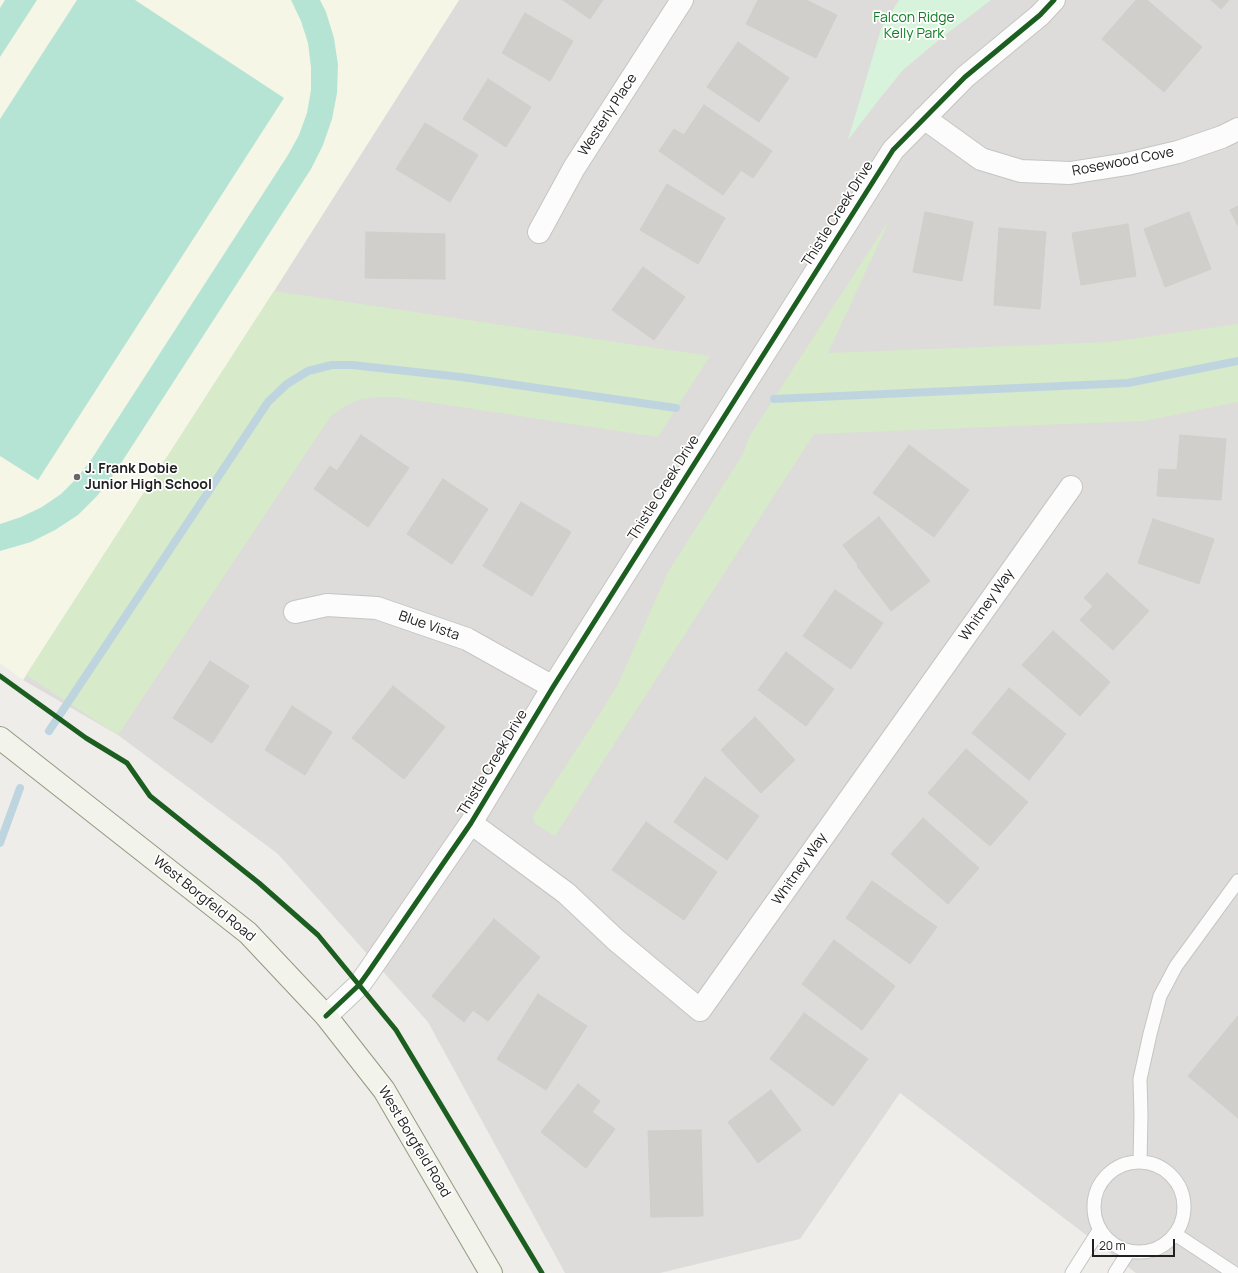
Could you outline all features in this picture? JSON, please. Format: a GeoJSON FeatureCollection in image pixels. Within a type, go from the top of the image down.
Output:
{"type":"FeatureCollection","features":[{"type":"Feature","properties":{"kind":"street","name":"Westerly Place"},"geometry":{"type":"LineString","coordinates":[[538,232],[574,168],[682,0]]}},
{"type":"Feature","properties":{"kind":"street","name":"Thistle Creek Drive"},"geometry":{"type":"LineString","coordinates":[[326,1016],[359,985],[368,974],[471,823],[552,687],[893,150],[965,77],[1040,15],[1054,0]]}},
{"type":"Feature","properties":{"kind":"street","name":"Rosewood Cove"},"geometry":{"type":"LineString","coordinates":[[924,118],[981,160],[1021,171],[1070,173],[1127,164],[1178,152],[1222,137],[1238,129]]}},
{"type":"Feature","properties":{"kind":"street","name":"Whitney Way"},"geometry":{"type":"LineString","coordinates":[[471,823],[566,893],[616,940],[700,1010],[1071,487]]}},
{"type":"Feature","properties":{"kind":"street","name":"Blue Vista"},"geometry":{"type":"LineString","coordinates":[[295,612],[327,605],[377,608],[467,639],[552,687]]}},
{"type":"Feature","properties":{"kind":"street","name":"West Borgfeld Road"},"geometry":{"type":"LineString","coordinates":[[0,738],[248,932],[326,1016],[384,1090],[491,1273]]}},
{"type":"Feature","properties":{"kind":"lane"},"geometry":{"type":"LineString","coordinates":[[1140,1162],[1140,1079],[1160,996],[1176,966],[1238,881]]}},
{"type":"Feature","properties":{"kind":"lane"},"geometry":{"type":"LineString","coordinates":[[1140,1162],[1154,1164],[1166,1171],[1176,1181],[1182,1194],[1184,1208],[1182,1222],[1175,1234],[1166,1243],[1155,1249],[1142,1252],[1129,1251],[1117,1246],[1108,1239],[1100,1229],[1095,1216],[1094,1203],[1104,1178],[1114,1169],[1126,1163],[1140,1162]]}},
{"type":"Feature","properties":{"kind":"lane"},"geometry":{"type":"LineString","coordinates":[[1072,1273],[1100,1229]]}},
{"type":"Feature","properties":{"kind":"lane"},"geometry":{"type":"LineString","coordinates":[[1175,1234],[1234,1273]]}},
{"type":"Feature","properties":{"kind":"lane"},"geometry":{"type":"LineString","coordinates":[[1115,1273],[1129,1251]]}},
{"type":"Feature","properties":{"kind":"shaded area","name":"J. Frank Dobie Junior High School"},"geometry":{"type":"Polygon","coordinates":[[[0,0],[459,0],[274,291],[23,680],[0,663],[0,0]]]}},
{"type":"Feature","properties":{"kind":"shaded area"},"geometry":{"type":"Polygon","coordinates":[[[459,0],[1238,0],[1238,1273],[1136,1273],[900,1093],[800,1239],[660,1273],[565,1273],[428,1022],[278,854],[118,735],[23,680],[274,291],[459,0]]]}},
{"type":"Feature","properties":{"kind":"green space"},"geometry":{"type":"Polygon","coordinates":[[[5,0],[37,0],[0,57],[0,8],[5,0]]]}},
{"type":"Feature","properties":{"kind":"green space"},"geometry":{"type":"Polygon","coordinates":[[[77,0],[135,0],[284,98],[38,480],[0,456],[0,119],[77,0]]]}},
{"type":"Feature","properties":{"kind":"green space"},"geometry":{"type":"Polygon","coordinates":[[[291,0],[320,0],[326,12],[334,38],[338,65],[337,93],[332,119],[323,145],[311,169],[114,474],[97,496],[78,515],[55,530],[31,542],[0,551],[0,524],[21,517],[42,507],[61,494],[77,478],[91,460],[288,155],[299,135],[307,113],[311,90],[311,67],[308,43],[301,21],[291,0]]]}},
{"type":"Feature","properties":{"kind":"green space","name":"Falcon Ridge Kelly Park"},"geometry":{"type":"Polygon","coordinates":[[[899,0],[991,0],[940,39],[903,70],[848,140],[881,29],[899,0]]]}},
{"type":"Feature","properties":{"kind":"green space"},"geometry":{"type":"Polygon","coordinates":[[[891,217],[828,353],[1110,342],[1238,324],[1238,402],[1144,421],[814,434],[555,836],[534,823],[534,814],[618,684],[668,572],[743,454],[749,437],[891,217]]]}},
{"type":"Feature","properties":{"kind":"green space"},"geometry":{"type":"Polygon","coordinates":[[[274,291],[710,356],[658,437],[394,397],[361,399],[345,406],[332,415],[323,428],[118,735],[26,675],[274,291]]]}},
{"type":"Feature","properties":{"kind":"building"},"geometry":{"type":"Polygon","coordinates":[[[563,0],[603,0],[590,19],[563,0]]]}},
{"type":"Feature","properties":{"kind":"building"},"geometry":{"type":"Polygon","coordinates":[[[758,0],[806,0],[837,15],[816,58],[746,24],[758,0]]]}},
{"type":"Feature","properties":{"kind":"building"},"geometry":{"type":"Polygon","coordinates":[[[1136,0],[1147,0],[1202,47],[1164,92],[1102,39],[1136,0]]]}},
{"type":"Feature","properties":{"kind":"building"},"geometry":{"type":"Polygon","coordinates":[[[1211,0],[1229,0],[1221,9],[1211,0]]]}},
{"type":"Feature","properties":{"kind":"building"},"geometry":{"type":"Polygon","coordinates":[[[525,13],[573,41],[550,81],[502,53],[525,13]]]}},
{"type":"Feature","properties":{"kind":"building"},"geometry":{"type":"Polygon","coordinates":[[[738,42],[789,78],[759,122],[707,87],[738,42]]]}},
{"type":"Feature","properties":{"kind":"building"},"geometry":{"type":"Polygon","coordinates":[[[488,79],[531,107],[506,147],[463,119],[488,79]]]}},
{"type":"Feature","properties":{"kind":"building"},"geometry":{"type":"Polygon","coordinates":[[[704,105],[772,151],[753,178],[741,170],[723,195],[659,151],[674,129],[684,135],[704,105]]]}},
{"type":"Feature","properties":{"kind":"building"},"geometry":{"type":"Polygon","coordinates":[[[425,123],[478,155],[450,202],[396,169],[425,123]]]}},
{"type":"Feature","properties":{"kind":"building"},"geometry":{"type":"Polygon","coordinates":[[[667,184],[725,218],[698,264],[640,230],[667,184]]]}},
{"type":"Feature","properties":{"kind":"building"},"geometry":{"type":"Polygon","coordinates":[[[1238,206],[1238,226],[1230,210],[1238,206]]]}},
{"type":"Feature","properties":{"kind":"building"},"geometry":{"type":"Polygon","coordinates":[[[925,212],[973,222],[962,281],[913,272],[925,212]]]}},
{"type":"Feature","properties":{"kind":"building"},"geometry":{"type":"Polygon","coordinates":[[[1189,212],[1211,269],[1165,287],[1144,229],[1189,212]]]}},
{"type":"Feature","properties":{"kind":"building"},"geometry":{"type":"Polygon","coordinates":[[[1128,224],[1136,276],[1081,285],[1072,233],[1128,224]]]}},
{"type":"Feature","properties":{"kind":"building"},"geometry":{"type":"Polygon","coordinates":[[[999,228],[1046,232],[1040,309],[994,305],[999,228]]]}},
{"type":"Feature","properties":{"kind":"building"},"geometry":{"type":"Polygon","coordinates":[[[366,232],[445,234],[445,279],[365,278],[366,232]]]}},
{"type":"Feature","properties":{"kind":"building"},"geometry":{"type":"Polygon","coordinates":[[[643,267],[685,297],[654,340],[612,310],[643,267]]]}},
{"type":"Feature","properties":{"kind":"building"},"geometry":{"type":"Polygon","coordinates":[[[361,435],[409,468],[368,527],[314,489],[330,466],[337,471],[361,435]]]}},
{"type":"Feature","properties":{"kind":"building"},"geometry":{"type":"Polygon","coordinates":[[[1180,435],[1226,439],[1221,500],[1157,496],[1159,469],[1177,470],[1180,435]]]}},
{"type":"Feature","properties":{"kind":"building"},"geometry":{"type":"Polygon","coordinates":[[[909,445],[969,490],[934,537],[873,493],[909,445]]]}},
{"type":"Feature","properties":{"kind":"building"},"geometry":{"type":"Polygon","coordinates":[[[443,479],[488,509],[452,564],[407,534],[443,479]]]}},
{"type":"Feature","properties":{"kind":"building"},"geometry":{"type":"Polygon","coordinates":[[[521,502],[571,532],[532,596],[483,566],[521,502]]]}},
{"type":"Feature","properties":{"kind":"building"},"geometry":{"type":"Polygon","coordinates":[[[879,517],[930,581],[891,611],[843,545],[879,517]]]}},
{"type":"Feature","properties":{"kind":"building"},"geometry":{"type":"Polygon","coordinates":[[[1153,519],[1214,539],[1199,584],[1138,563],[1153,519]]]}},
{"type":"Feature","properties":{"kind":"building"},"geometry":{"type":"Polygon","coordinates":[[[1107,573],[1149,611],[1113,650],[1080,620],[1093,606],[1084,598],[1107,573]]]}},
{"type":"Feature","properties":{"kind":"building"},"geometry":{"type":"Polygon","coordinates":[[[835,590],[883,623],[851,669],[803,636],[835,590]]]}},
{"type":"Feature","properties":{"kind":"building"},"geometry":{"type":"Polygon","coordinates":[[[1053,631],[1110,682],[1080,716],[1022,665],[1053,631]]]}},
{"type":"Feature","properties":{"kind":"building"},"geometry":{"type":"Polygon","coordinates":[[[786,652],[834,689],[806,726],[758,690],[786,652]]]}},
{"type":"Feature","properties":{"kind":"building"},"geometry":{"type":"Polygon","coordinates":[[[210,661],[249,686],[212,743],[173,718],[210,661]]]}},
{"type":"Feature","properties":{"kind":"building"},"geometry":{"type":"Polygon","coordinates":[[[393,686],[445,727],[404,779],[352,738],[393,686]]]}},
{"type":"Feature","properties":{"kind":"building"},"geometry":{"type":"Polygon","coordinates":[[[1009,688],[1066,734],[1029,780],[972,733],[1009,688]]]}},
{"type":"Feature","properties":{"kind":"building"},"geometry":{"type":"Polygon","coordinates":[[[292,706],[332,732],[305,775],[265,750],[292,706]]]}},
{"type":"Feature","properties":{"kind":"building"},"geometry":{"type":"Polygon","coordinates":[[[755,717],[795,760],[761,793],[721,750],[755,717]]]}},
{"type":"Feature","properties":{"kind":"building"},"geometry":{"type":"Polygon","coordinates":[[[966,749],[1028,802],[990,846],[928,793],[966,749]]]}},
{"type":"Feature","properties":{"kind":"building"},"geometry":{"type":"Polygon","coordinates":[[[705,777],[759,816],[727,860],[674,822],[705,777]]]}},
{"type":"Feature","properties":{"kind":"building"},"geometry":{"type":"Polygon","coordinates":[[[923,818],[979,868],[948,904],[891,854],[923,818]]]}},
{"type":"Feature","properties":{"kind":"building"},"geometry":{"type":"Polygon","coordinates":[[[646,822],[717,872],[684,920],[612,870],[646,822]]]}},
{"type":"Feature","properties":{"kind":"building"},"geometry":{"type":"Polygon","coordinates":[[[872,881],[937,927],[910,964],[846,918],[872,881]]]}},
{"type":"Feature","properties":{"kind":"building"},"geometry":{"type":"Polygon","coordinates":[[[494,919],[540,957],[488,1021],[473,1010],[464,1022],[432,996],[494,919]]]}},
{"type":"Feature","properties":{"kind":"building"},"geometry":{"type":"Polygon","coordinates":[[[834,940],[895,986],[862,1030],[802,984],[834,940]]]}},
{"type":"Feature","properties":{"kind":"building"},"geometry":{"type":"Polygon","coordinates":[[[538,994],[587,1026],[546,1090],[497,1059],[538,994]]]}},
{"type":"Feature","properties":{"kind":"building"},"geometry":{"type":"Polygon","coordinates":[[[804,1013],[868,1059],[833,1106],[770,1059],[804,1013]]]}},
{"type":"Feature","properties":{"kind":"building"},"geometry":{"type":"Polygon","coordinates":[[[1238,1016],[1238,1118],[1188,1076],[1238,1016]]]}},
{"type":"Feature","properties":{"kind":"building"},"geometry":{"type":"Polygon","coordinates":[[[578,1084],[600,1101],[592,1112],[615,1129],[586,1168],[541,1132],[578,1084]]]}},
{"type":"Feature","properties":{"kind":"building"},"geometry":{"type":"Polygon","coordinates":[[[771,1090],[801,1130],[758,1163],[728,1122],[771,1090]]]}},
{"type":"Feature","properties":{"kind":"building"},"geometry":{"type":"Polygon","coordinates":[[[701,1130],[703,1216],[651,1217],[648,1131],[701,1130]]]}},
{"type":"Feature","properties":{"kind":"waterway"},"geometry":{"type":"LineString","coordinates":[[774,399],[1128,383],[1238,361]]}},
{"type":"Feature","properties":{"kind":"waterway"},"geometry":{"type":"LineString","coordinates":[[49,731],[268,402],[287,384],[308,371],[332,365],[352,365],[461,377],[676,408]]}},
{"type":"Feature","properties":{"kind":"waterway"},"geometry":{"type":"LineString","coordinates":[[0,843],[20,788]]}},
{"type":"Feature","properties":{"kind":"cycle path"},"geometry":{"type":"LineString","coordinates":[[326,1016],[359,985],[471,823],[553,687],[893,150],[965,77],[1040,15],[1054,0]]}},
{"type":"Feature","properties":{"kind":"cycle path"},"geometry":{"type":"LineString","coordinates":[[0,676],[86,738],[127,763],[150,796],[259,883],[318,935],[396,1030],[542,1273]]}},
{"type":"Feature","properties":{"kind":"place","name":"J. Frank Dobie Junior High School"},"geometry":{"type":"Point","coordinates":[77,477]}}]}
